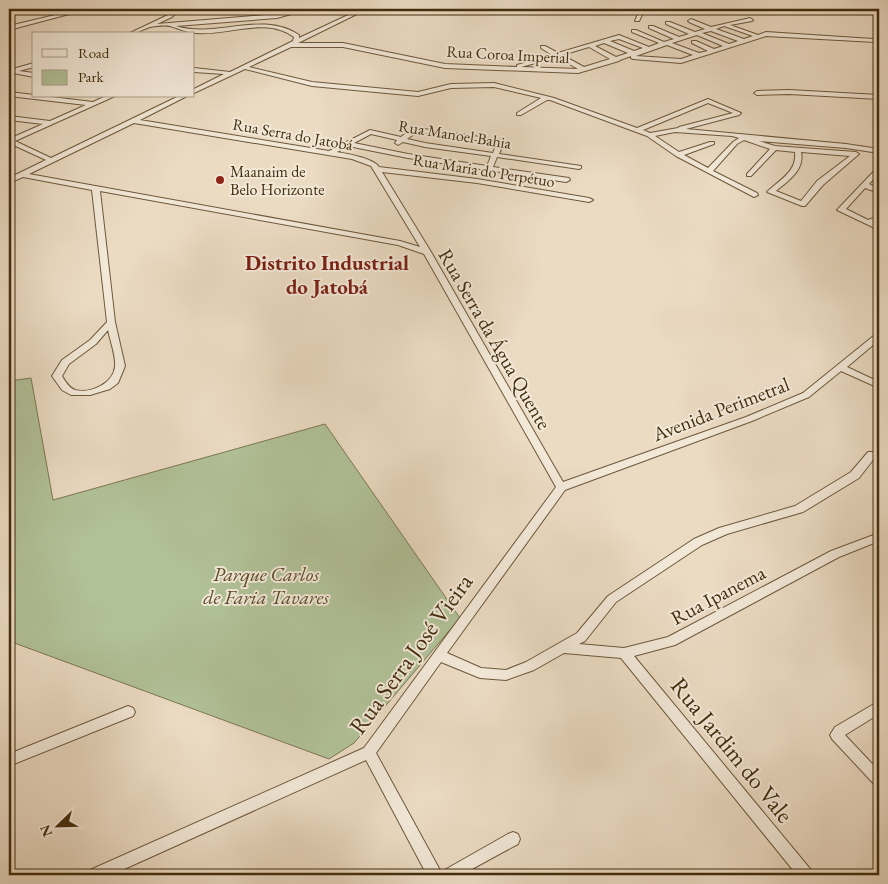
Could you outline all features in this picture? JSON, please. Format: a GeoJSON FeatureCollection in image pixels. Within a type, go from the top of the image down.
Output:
{"type":"FeatureCollection","features":[{"type":"Feature","properties":{"kind":"street"},"geometry":{"type":"LineString","coordinates":[[9,9],[70,12]]}},
{"type":"Feature","properties":{"kind":"street"},"geometry":{"type":"LineString","coordinates":[[9,28],[85,9]]}},
{"type":"Feature","properties":{"kind":"street"},"geometry":{"type":"LineString","coordinates":[[136,32],[170,16],[176,9]]}},
{"type":"Feature","properties":{"kind":"street"},"geometry":{"type":"LineString","coordinates":[[152,26],[277,16],[307,9]]}},
{"type":"Feature","properties":{"kind":"street"},"geometry":{"type":"LineString","coordinates":[[195,91],[365,9]]}},
{"type":"Feature","properties":{"kind":"street"},"geometry":{"type":"LineString","coordinates":[[637,20],[642,9]]}},
{"type":"Feature","properties":{"kind":"street","name":"Rua Coroa Imperial"},"geometry":{"type":"LineString","coordinates":[[289,45],[342,45],[445,66],[565,72],[584,70],[725,24],[750,20]]}},
{"type":"Feature","properties":{"kind":"street"},"geometry":{"type":"LineString","coordinates":[[691,21],[743,41]]}},
{"type":"Feature","properties":{"kind":"street"},"geometry":{"type":"LineString","coordinates":[[668,23],[729,46]]}},
{"type":"Feature","properties":{"kind":"street"},"geometry":{"type":"LineString","coordinates":[[166,24],[199,32],[279,27],[297,36],[296,42]]}},
{"type":"Feature","properties":{"kind":"street"},"geometry":{"type":"LineString","coordinates":[[725,24],[757,36]]}},
{"type":"Feature","properties":{"kind":"street"},"geometry":{"type":"LineString","coordinates":[[651,27],[680,39]]}},
{"type":"Feature","properties":{"kind":"street"},"geometry":{"type":"LineString","coordinates":[[634,31],[700,56]]}},
{"type":"Feature","properties":{"kind":"street"},"geometry":{"type":"LineString","coordinates":[[626,56],[684,61],[757,36],[774,34],[873,41]]}},
{"type":"Feature","properties":{"kind":"street"},"geometry":{"type":"LineString","coordinates":[[508,69],[619,37],[684,61]]}},
{"type":"Feature","properties":{"kind":"street"},"geometry":{"type":"LineString","coordinates":[[606,42],[635,54]]}},
{"type":"Feature","properties":{"kind":"street"},"geometry":{"type":"LineString","coordinates":[[694,42],[714,51]]}},
{"type":"Feature","properties":{"kind":"street"},"geometry":{"type":"LineString","coordinates":[[591,46],[617,60]]}},
{"type":"Feature","properties":{"kind":"street"},"geometry":{"type":"LineString","coordinates":[[543,47],[584,70]]}},
{"type":"Feature","properties":{"kind":"street"},"geometry":{"type":"LineString","coordinates":[[9,72],[32,66]]}},
{"type":"Feature","properties":{"kind":"street"},"geometry":{"type":"LineString","coordinates":[[244,67],[289,80],[418,94],[451,86],[494,85],[545,98],[638,130],[649,135],[678,155],[754,196]]}},
{"type":"Feature","properties":{"kind":"street"},"geometry":{"type":"LineString","coordinates":[[195,70],[228,74]]}},
{"type":"Feature","properties":{"kind":"street"},"geometry":{"type":"LineString","coordinates":[[9,72],[32,75]]}},
{"type":"Feature","properties":{"kind":"street"},"geometry":{"type":"LineString","coordinates":[[757,93],[788,92],[879,97]]}},
{"type":"Feature","properties":{"kind":"street"},"geometry":{"type":"LineString","coordinates":[[9,94],[32,97]]}},
{"type":"Feature","properties":{"kind":"street"},"geometry":{"type":"LineString","coordinates":[[44,98],[96,104]]}},
{"type":"Feature","properties":{"kind":"street"},"geometry":{"type":"LineString","coordinates":[[9,141],[108,98]]}},
{"type":"Feature","properties":{"kind":"street"},"geometry":{"type":"LineString","coordinates":[[9,182],[180,98]]}},
{"type":"Feature","properties":{"kind":"street"},"geometry":{"type":"LineString","coordinates":[[519,114],[545,98]]}},
{"type":"Feature","properties":{"kind":"street"},"geometry":{"type":"LineString","coordinates":[[638,130],[708,101],[738,113],[649,135]]}},
{"type":"Feature","properties":{"kind":"street"},"geometry":{"type":"LineString","coordinates":[[9,118],[52,123]]}},
{"type":"Feature","properties":{"kind":"street","name":"Rua Serra do Jatobá"},"geometry":{"type":"LineString","coordinates":[[136,121],[353,156],[374,165],[427,252]]}},
{"type":"Feature","properties":{"kind":"street"},"geometry":{"type":"LineString","coordinates":[[385,152],[414,130],[499,141],[502,144],[489,168]]}},
{"type":"Feature","properties":{"kind":"street"},"geometry":{"type":"LineString","coordinates":[[675,130],[732,134],[774,148],[798,152],[856,154]]}},
{"type":"Feature","properties":{"kind":"street","name":"Rua Manoel Bahia"},"geometry":{"type":"LineString","coordinates":[[331,153],[370,132],[402,140],[579,167]]}},
{"type":"Feature","properties":{"kind":"street"},"geometry":{"type":"LineString","coordinates":[[709,171],[733,145],[745,137],[879,150]]}},
{"type":"Feature","properties":{"kind":"street"},"geometry":{"type":"LineString","coordinates":[[9,141],[53,161]]}},
{"type":"Feature","properties":{"kind":"street"},"geometry":{"type":"LineString","coordinates":[[678,155],[712,143]]}},
{"type":"Feature","properties":{"kind":"street"},"geometry":{"type":"LineString","coordinates":[[346,144],[385,152],[566,180]]}},
{"type":"Feature","properties":{"kind":"street"},"geometry":{"type":"LineString","coordinates":[[749,175],[774,148]]}},
{"type":"Feature","properties":{"kind":"street"},"geometry":{"type":"LineString","coordinates":[[798,152],[801,158],[799,164],[771,192],[802,204],[824,179],[856,154],[869,148]]}},
{"type":"Feature","properties":{"kind":"street","name":"Rua Maria do Perpétuo"},"geometry":{"type":"LineString","coordinates":[[376,169],[477,181],[589,200]]}},
{"type":"Feature","properties":{"kind":"street"},"geometry":{"type":"LineString","coordinates":[[879,169],[841,210],[879,228]]}},
{"type":"Feature","properties":{"kind":"street","name":"Rua Serra da Água Quente"},"geometry":{"type":"LineString","coordinates":[[23,175],[400,244],[427,252],[561,487]]}},
{"type":"Feature","properties":{"kind":"street"},"geometry":{"type":"LineString","coordinates":[[864,185],[879,191]]}},
{"type":"Feature","properties":{"kind":"street"},"geometry":{"type":"LineString","coordinates":[[96,189],[111,322],[120,366],[115,381],[107,387],[90,392],[74,393],[65,388],[57,376],[65,362],[93,342],[111,322]]}},
{"type":"Feature","properties":{"kind":"street"},"geometry":{"type":"LineString","coordinates":[[868,222],[879,218]]}},
{"type":"Feature","properties":{"kind":"street","name":"Avenida Perimetral"},"geometry":{"type":"LineString","coordinates":[[561,487],[749,419],[806,395],[842,368],[879,336]]}},
{"type":"Feature","properties":{"kind":"street"},"geometry":{"type":"LineString","coordinates":[[842,368],[879,385]]}},
{"type":"Feature","properties":{"kind":"street"},"geometry":{"type":"LineString","coordinates":[[438,655],[480,673],[506,675],[530,666],[566,648],[581,637],[612,599],[698,542],[724,531],[799,509],[855,475],[872,454]]}},
{"type":"Feature","properties":{"kind":"street","name":"Rua Serra José Vieira"},"geometry":{"type":"LineString","coordinates":[[95,875],[369,752],[561,487]]}},
{"type":"Feature","properties":{"kind":"street","name":"Rua Ipanema"},"geometry":{"type":"LineString","coordinates":[[566,648],[624,653],[671,641],[835,554],[879,537]]}},
{"type":"Feature","properties":{"kind":"street","name":"Rua Jardim do Vale"},"geometry":{"type":"LineString","coordinates":[[624,653],[806,875]]}},
{"type":"Feature","properties":{"kind":"street"},"geometry":{"type":"LineString","coordinates":[[879,707],[840,731],[837,735],[879,780]]}},
{"type":"Feature","properties":{"kind":"street"},"geometry":{"type":"LineString","coordinates":[[9,760],[128,712]]}},
{"type":"Feature","properties":{"kind":"street"},"geometry":{"type":"LineString","coordinates":[[369,752],[434,875]]}},
{"type":"Feature","properties":{"kind":"street"},"geometry":{"type":"LineString","coordinates":[[447,875],[513,838]]}},
{"type":"Feature","properties":{"kind":"green space","name":"Parque Carlos de Faria Tavares"},"geometry":{"type":"Polygon","coordinates":[[[31,378],[53,500],[325,424],[460,618],[354,743],[329,759],[9,641],[9,381],[31,378]]]}},
{"type":"Feature","properties":{"kind":"place","name":"Maanaim de Belo Horizonte"},"geometry":{"type":"Point","coordinates":[220,180]}},
{"type":"Feature","properties":{"kind":"district","name":"Distrito Industrial do Jatobá"},"geometry":{"type":"Point","coordinates":[327,275]}}]}
